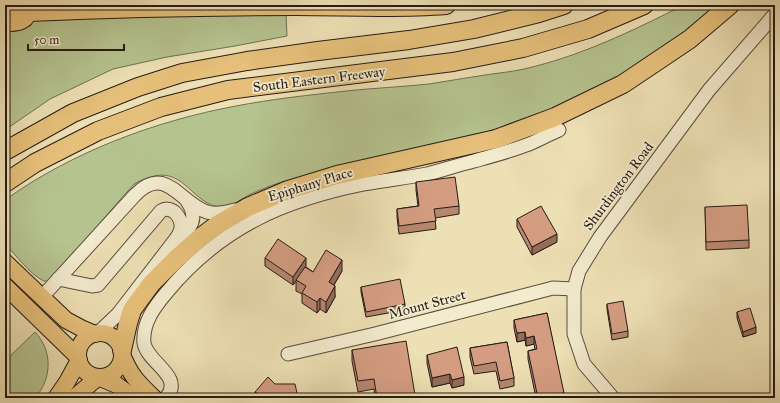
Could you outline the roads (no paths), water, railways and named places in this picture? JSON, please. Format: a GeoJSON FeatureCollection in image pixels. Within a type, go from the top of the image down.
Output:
{"type":"FeatureCollection","features":[{"type":"Feature","properties":{"kind":"highway"},"geometry":{"type":"LineString","coordinates":[[30,8],[296,6],[379,7],[446,5]]}},
{"type":"Feature","properties":{"kind":"highway","name":"South Eastern Freeway"},"geometry":{"type":"LineString","coordinates":[[5,151],[73,113],[138,87],[182,73],[254,60],[409,40],[474,29],[539,13],[564,5]]}},
{"type":"Feature","properties":{"kind":"highway","name":"South Eastern Freeway"},"geometry":{"type":"LineString","coordinates":[[5,182],[35,163],[98,131],[161,107],[228,90],[453,62],[523,48],[588,29],[644,5]]}},
{"type":"Feature","properties":{"kind":"highway"},"geometry":{"type":"LineString","coordinates":[[122,352],[132,310],[148,288],[177,258],[201,237],[217,225],[248,207],[288,190],[330,177],[496,139],[555,117],[623,84],[690,39],[730,5]]}},
{"type":"Feature","properties":{"kind":"main road"},"geometry":{"type":"LineString","coordinates":[[5,12],[30,8]]}},
{"type":"Feature","properties":{"kind":"main road"},"geometry":{"type":"LineString","coordinates":[[5,23],[21,22],[26,18],[30,8]]}},
{"type":"Feature","properties":{"kind":"main road"},"geometry":{"type":"LineString","coordinates":[[5,262],[66,320],[80,328],[96,334],[108,335],[115,339],[130,371],[137,382],[154,398]]}},
{"type":"Feature","properties":{"kind":"main road"},"geometry":{"type":"LineString","coordinates":[[5,276],[24,291],[42,297]]}},
{"type":"Feature","properties":{"kind":"main road"},"geometry":{"type":"LineString","coordinates":[[5,286],[79,358]]}},
{"type":"Feature","properties":{"kind":"main road"},"geometry":{"type":"LineString","coordinates":[[96,334],[83,341],[79,349],[79,358],[84,371],[89,375],[117,385],[134,398]]}},
{"type":"Feature","properties":{"kind":"main road"},"geometry":{"type":"LineString","coordinates":[[74,398],[99,378],[108,376],[116,370],[120,363],[122,352]]}},
{"type":"Feature","properties":{"kind":"main road"},"geometry":{"type":"LineString","coordinates":[[56,398],[79,358]]}},
{"type":"Feature","properties":{"kind":"street","name":"Shurdington Road"},"geometry":{"type":"LineString","coordinates":[[613,398],[584,364],[574,334],[574,289],[579,271],[600,237],[709,90],[775,14]]}},
{"type":"Feature","properties":{"kind":"street","name":"Epiphany Place"},"geometry":{"type":"LineString","coordinates":[[166,398],[171,392],[172,384],[168,375],[152,358],[146,348],[144,338],[145,326],[149,316],[177,280],[203,254],[217,243],[264,215],[300,201],[364,184],[427,174],[505,152],[528,144],[559,130]]}},
{"type":"Feature","properties":{"kind":"street"},"geometry":{"type":"LineString","coordinates":[[42,297],[143,187],[155,183],[166,185],[199,209],[211,213],[220,214],[248,207]]}},
{"type":"Feature","properties":{"kind":"street"},"geometry":{"type":"LineString","coordinates":[[166,253],[191,225],[193,218],[192,211],[185,198]]}},
{"type":"Feature","properties":{"kind":"street"},"geometry":{"type":"LineString","coordinates":[[58,279],[92,286],[98,285],[159,213],[167,209],[177,214],[180,220],[181,228],[179,235],[115,319],[96,334]]}},
{"type":"Feature","properties":{"kind":"street","name":"Mount Street"},"geometry":{"type":"LineString","coordinates":[[288,354],[375,334],[553,288],[574,289]]}}]}
